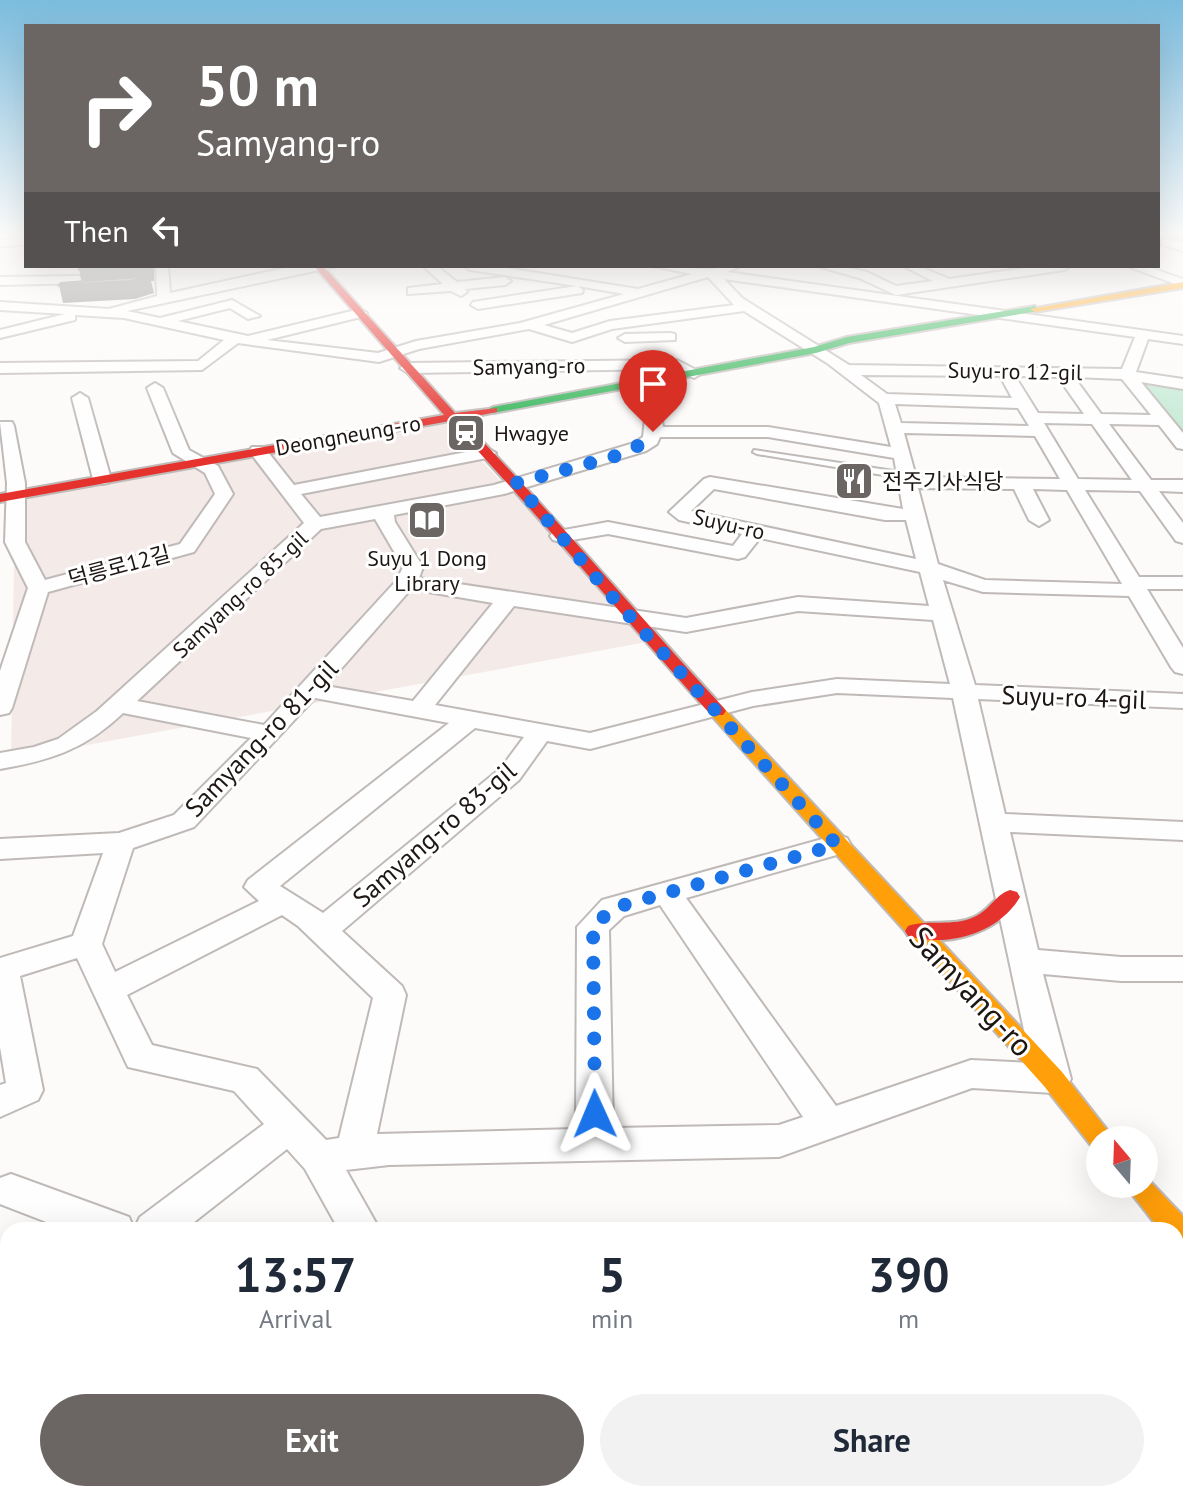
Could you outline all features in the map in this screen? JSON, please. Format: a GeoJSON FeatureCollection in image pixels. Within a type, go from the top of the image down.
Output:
{"type":"FeatureCollection","features":[{"type":"Feature","properties":{"kind":"main road","name":"Samyang-ro"},"geometry":{"type":"LineString","coordinates":[[352,303],[452,417],[516,483],[714,710],[1053,1079],[1091,1126]]}},
{"type":"Feature","properties":{"kind":"main road","name":"Deongneung-ro"},"geometry":{"type":"LineString","coordinates":[[816,350],[860,348],[1090,303]]}},
{"type":"Feature","properties":{"kind":"main road","name":"Deongneung-ro"},"geometry":{"type":"LineString","coordinates":[[8,496],[630,386],[816,350],[847,340],[1124,303]]}},
{"type":"Feature","properties":{"kind":"main road"},"geometry":{"type":"LineString","coordinates":[[916,931],[941,931],[980,924],[1006,908],[1010,897]]}},
{"type":"Feature","properties":{"kind":"main road"},"geometry":{"type":"LineString","coordinates":[[1149,1198],[1171,1222]]}},
{"type":"Feature","properties":{"kind":"street"},"geometry":{"type":"LineString","coordinates":[[41,308],[48,303]]}},
{"type":"Feature","properties":{"kind":"street"},"geometry":{"type":"LineString","coordinates":[[105,313],[133,303]]}},
{"type":"Feature","properties":{"kind":"street"},"geometry":{"type":"LineString","coordinates":[[475,303],[504,327],[500,333],[513,344]]}},
{"type":"Feature","properties":{"kind":"street"},"geometry":{"type":"LineString","coordinates":[[0,306],[131,316],[240,340],[379,358],[416,345],[530,325],[604,303]]}},
{"type":"Feature","properties":{"kind":"street"},"geometry":{"type":"LineString","coordinates":[[740,303],[846,370],[883,399],[1032,417],[1163,420]]}},
{"type":"Feature","properties":{"kind":"street"},"geometry":{"type":"LineString","coordinates":[[925,303],[1183,340]]}},
{"type":"Feature","properties":{"kind":"street"},"geometry":{"type":"LineString","coordinates":[[159,322],[232,304],[253,316]]}},
{"type":"Feature","properties":{"kind":"street"},"geometry":{"type":"LineString","coordinates":[[0,313],[21,307]]}},
{"type":"Feature","properties":{"kind":"street"},"geometry":{"type":"LineString","coordinates":[[530,325],[572,338],[601,328],[747,307]]}},
{"type":"Feature","properties":{"kind":"street"},"geometry":{"type":"LineString","coordinates":[[0,334],[53,323],[82,311]]}},
{"type":"Feature","properties":{"kind":"street"},"geometry":{"type":"LineString","coordinates":[[3,371],[202,365],[240,340],[360,313]]}},
{"type":"Feature","properties":{"kind":"street"},"geometry":{"type":"LineString","coordinates":[[701,313],[729,329]]}},
{"type":"Feature","properties":{"kind":"street"},"geometry":{"type":"LineString","coordinates":[[53,323],[102,328],[131,316]]}},
{"type":"Feature","properties":{"kind":"street"},"geometry":{"type":"LineString","coordinates":[[650,320],[670,337],[677,364]]}},
{"type":"Feature","properties":{"kind":"street"},"geometry":{"type":"LineString","coordinates":[[601,328],[614,339],[670,337]]}},
{"type":"Feature","properties":{"kind":"street"},"geometry":{"type":"LineString","coordinates":[[1143,334],[1127,375],[1183,444]]}},
{"type":"Feature","properties":{"kind":"street"},"geometry":{"type":"LineString","coordinates":[[0,352],[136,353]]}},
{"type":"Feature","properties":{"kind":"street","name":"Samyang-ro"},"geometry":{"type":"LineString","coordinates":[[408,368],[677,364],[694,373]]}},
{"type":"Feature","properties":{"kind":"street","name":"Suyu-ro 12-gil"},"geometry":{"type":"LineString","coordinates":[[846,370],[1062,372],[1127,375],[1183,384]]}},
{"type":"Feature","properties":{"kind":"street"},"geometry":{"type":"LineString","coordinates":[[1004,371],[1133,585],[1179,655]]}},
{"type":"Feature","properties":{"kind":"street"},"geometry":{"type":"LineString","coordinates":[[1062,372],[1183,537]]}},
{"type":"Feature","properties":{"kind":"street"},"geometry":{"type":"LineString","coordinates":[[516,483],[613,457],[651,440],[654,408],[630,386]]}},
{"type":"Feature","properties":{"kind":"street"},"geometry":{"type":"LineString","coordinates":[[155,388],[182,453],[197,462]]}},
{"type":"Feature","properties":{"kind":"street"},"geometry":{"type":"LineString","coordinates":[[80,398],[102,479]]}},
{"type":"Feature","properties":{"kind":"street"},"geometry":{"type":"LineString","coordinates":[[121,842],[86,944],[140,1057],[245,1079],[289,1126],[336,1155],[389,1149],[779,1141],[971,1074],[1053,1079],[965,692],[929,568],[906,471],[883,399]]}},
{"type":"Feature","properties":{"kind":"street"},"geometry":{"type":"LineString","coordinates":[[893,428],[1032,417]]}},
{"type":"Feature","properties":{"kind":"street"},"geometry":{"type":"LineString","coordinates":[[0,708],[39,588],[15,542],[8,496],[16,483],[3,426]]}},
{"type":"Feature","properties":{"kind":"street"},"geometry":{"type":"LineString","coordinates":[[653,432],[768,432],[906,471],[1021,484],[1183,486]]}},
{"type":"Feature","properties":{"kind":"street","name":"Deongneung-ro"},"geometry":{"type":"LineString","coordinates":[[258,451],[315,524]]}},
{"type":"Feature","properties":{"kind":"street"},"geometry":{"type":"LineString","coordinates":[[289,491],[487,453]]}},
{"type":"Feature","properties":{"kind":"street","name":"덕릉로12길"},"geometry":{"type":"LineString","coordinates":[[39,588],[187,548],[224,494],[212,470],[197,462]]}},
{"type":"Feature","properties":{"kind":"street","name":"Samyang-ro 85-gil"},"geometry":{"type":"LineString","coordinates":[[3,752],[39,754],[67,744],[119,705],[315,524],[497,490],[516,483]]}},
{"type":"Feature","properties":{"kind":"street","name":"Suyu-ro"},"geometry":{"type":"LineString","coordinates":[[915,515],[885,514],[710,483],[679,512],[929,568],[983,586],[1124,590],[1133,585],[1183,583]]}},
{"type":"Feature","properties":{"kind":"street"},"geometry":{"type":"LineString","coordinates":[[1021,484],[1039,520]]}},
{"type":"Feature","properties":{"kind":"street"},"geometry":{"type":"LineString","coordinates":[[384,513],[385,522],[413,567],[406,582],[686,625],[798,604],[943,614]]}},
{"type":"Feature","properties":{"kind":"street"},"geometry":{"type":"LineString","coordinates":[[560,536],[608,528],[738,553],[755,531]]}},
{"type":"Feature","properties":{"kind":"street","name":"Samyang-ro 81-gil"},"geometry":{"type":"LineString","coordinates":[[0,849],[121,842],[184,821],[270,734],[406,582]]}},
{"type":"Feature","properties":{"kind":"street"},"geometry":{"type":"LineString","coordinates":[[419,710],[508,599]]}},
{"type":"Feature","properties":{"kind":"street"},"geometry":{"type":"LineString","coordinates":[[0,626],[28,623]]}},
{"type":"Feature","properties":{"kind":"street"},"geometry":{"type":"LineString","coordinates":[[714,710],[752,699],[837,686],[965,692]]}},
{"type":"Feature","properties":{"kind":"street","name":"Samyang-ro 83-gil"},"geometry":{"type":"LineString","coordinates":[[309,690],[590,741],[714,710]]}},
{"type":"Feature","properties":{"kind":"street","name":"Suyu-ro 4-gil"},"geometry":{"type":"LineString","coordinates":[[965,692],[1183,701]]}},
{"type":"Feature","properties":{"kind":"street"},"geometry":{"type":"LineString","coordinates":[[119,705],[270,734]]}},
{"type":"Feature","properties":{"kind":"street"},"geometry":{"type":"LineString","coordinates":[[108,990],[270,894],[469,720]]}},
{"type":"Feature","properties":{"kind":"street","name":"Samyang-ro 83-gil"},"geometry":{"type":"LineString","coordinates":[[322,931],[510,774],[540,732]]}},
{"type":"Feature","properties":{"kind":"street"},"geometry":{"type":"LineString","coordinates":[[994,822],[1069,828],[1183,831]]}},
{"type":"Feature","properties":{"kind":"street"},"geometry":{"type":"LineString","coordinates":[[595,1145],[593,927],[613,908],[837,845]]}},
{"type":"Feature","properties":{"kind":"street"},"geometry":{"type":"LineString","coordinates":[[667,893],[828,1124]]}},
{"type":"Feature","properties":{"kind":"street"},"geometry":{"type":"LineString","coordinates":[[270,894],[309,918],[390,995],[336,1155],[357,1222]]}},
{"type":"Feature","properties":{"kind":"street"},"geometry":{"type":"LineString","coordinates":[[0,1102],[25,1090],[2,969],[86,944]]}},
{"type":"Feature","properties":{"kind":"street"},"geometry":{"type":"LineString","coordinates":[[1024,961],[1121,969],[1183,969]]}},
{"type":"Feature","properties":{"kind":"street"},"geometry":{"type":"LineString","coordinates":[[164,1222],[289,1126]]}},
{"type":"Feature","properties":{"kind":"street"},"geometry":{"type":"LineString","coordinates":[[11,1191],[94,1222]]}},
{"type":"Feature","properties":{"kind":"lane"},"geometry":{"type":"LineString","coordinates":[[757,452],[906,471]]}},
{"type":"Feature","properties":{"kind":"shaded area"},"geometry":{"type":"Polygon","coordinates":[[[446,423],[652,641],[11,759],[15,497],[446,423]]]}},
{"type":"Feature","properties":{"kind":"green space"},"geometry":{"type":"Polygon","coordinates":[[[1136,378],[1183,386],[1183,434],[1136,378]]]}},
{"type":"Feature","properties":{"kind":"traffic: fast"},"geometry":{"type":"LineString","coordinates":[[493,410],[816,350],[847,340],[1035,309]]}},
{"type":"Feature","properties":{"kind":"traffic: slow"},"geometry":{"type":"LineString","coordinates":[[1035,309],[1071,303]]}},
{"type":"Feature","properties":{"kind":"traffic: slow"},"geometry":{"type":"LineString","coordinates":[[717,711],[1053,1079],[1091,1126]]}},
{"type":"Feature","properties":{"kind":"traffic: slow"},"geometry":{"type":"LineString","coordinates":[[1149,1198],[1171,1222]]}},
{"type":"Feature","properties":{"kind":"traffic: jam"},"geometry":{"type":"LineString","coordinates":[[351,303],[452,417],[516,483],[615,600],[717,711]]}},
{"type":"Feature","properties":{"kind":"traffic: jam"},"geometry":{"type":"LineString","coordinates":[[0,498],[493,410]]}},
{"type":"Feature","properties":{"kind":"traffic: jam"},"geometry":{"type":"LineString","coordinates":[[916,931],[943,931],[981,923],[1002,909],[1010,897]]}},
{"type":"Feature","properties":{"kind":"place","name":"Hwagye"},"geometry":{"type":"Point","coordinates":[466,433]}},
{"type":"Feature","properties":{"kind":"place","name":"전주기사식당"},"geometry":{"type":"Point","coordinates":[854,481]}},
{"type":"Feature","properties":{"kind":"place","name":"Suyu 1 Dong Library"},"geometry":{"type":"Point","coordinates":[427,520]}},
{"type":"Feature","properties":{"kind":"route"},"geometry":{"type":"LineString","coordinates":[[595,1114],[593,927],[613,908],[837,845],[615,600],[516,483],[640,447],[651,440],[653,432]]}}]}
